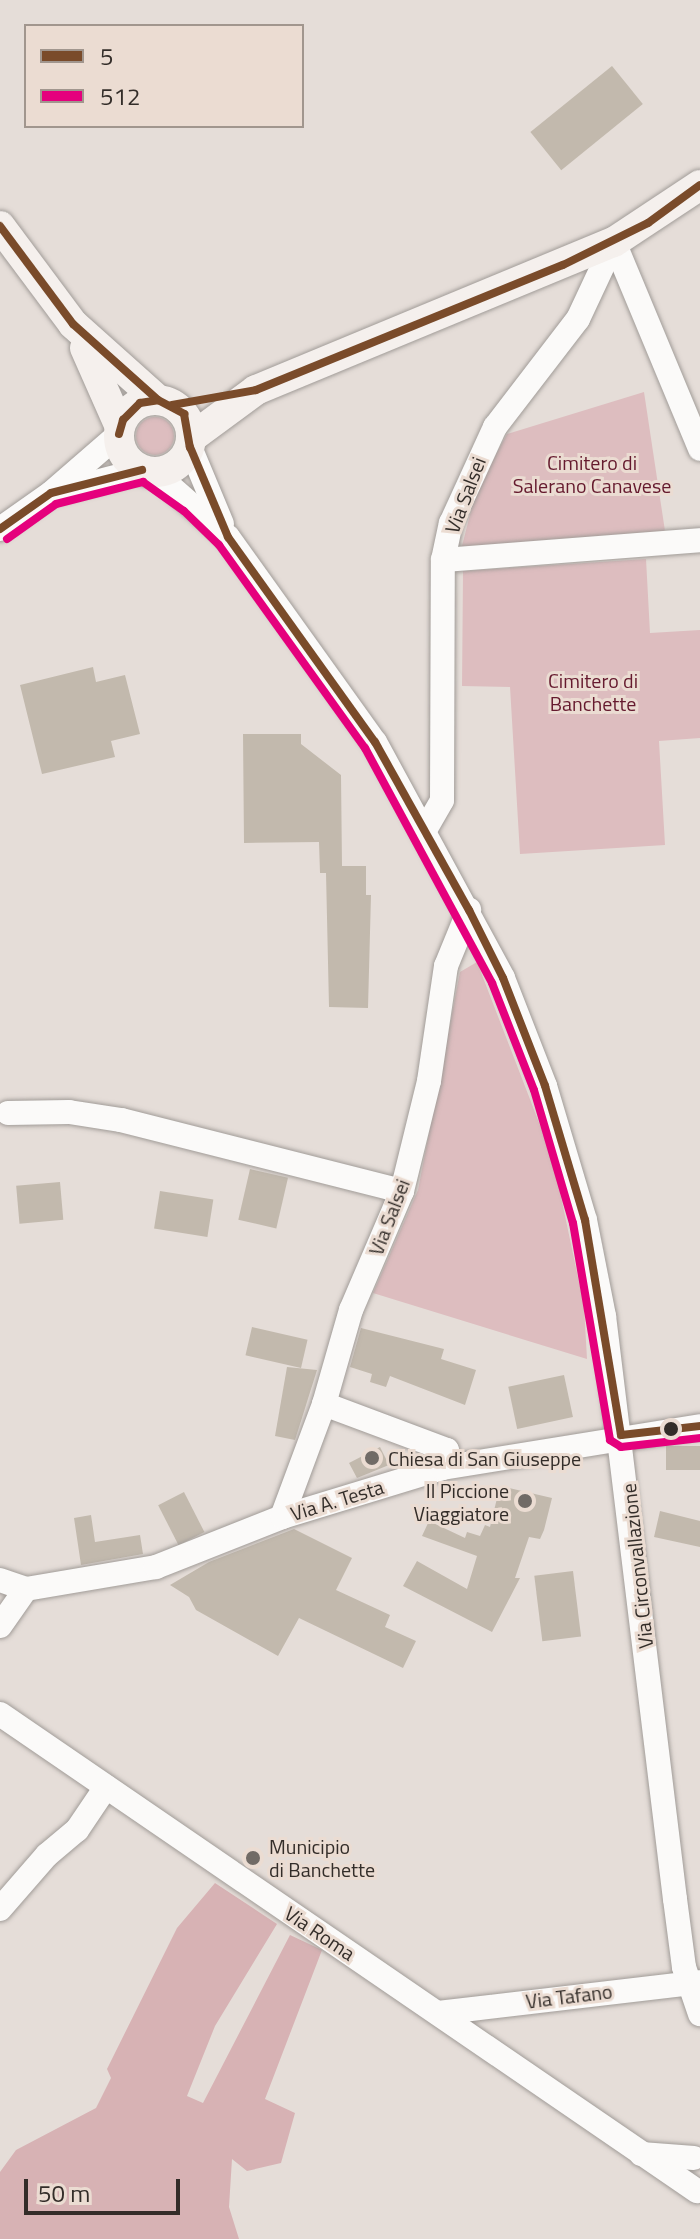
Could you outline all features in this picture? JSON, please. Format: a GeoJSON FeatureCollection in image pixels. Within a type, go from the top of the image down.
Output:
{"type":"FeatureCollection","features":[{"type":"Feature","properties":{"kind":"main road"},"geometry":{"type":"LineString","coordinates":[[120,430],[130,410],[165,402],[256,390],[614,242],[700,185]]}},
{"type":"Feature","properties":{"kind":"main road"},"geometry":{"type":"LineString","coordinates":[[0,226],[73,324],[120,430],[124,455],[148,471],[176,466],[190,442],[256,390]]}},
{"type":"Feature","properties":{"kind":"main road"},"geometry":{"type":"LineString","coordinates":[[73,324],[165,402],[184,414],[190,442]]}},
{"type":"Feature","properties":{"kind":"street"},"geometry":{"type":"LineString","coordinates":[[614,242],[700,449]]}},
{"type":"Feature","properties":{"kind":"street","name":"Via Salsei"},"geometry":{"type":"LineString","coordinates":[[425,830],[442,800],[443,560],[451,523],[495,427],[578,319],[614,242]]}},
{"type":"Feature","properties":{"kind":"street"},"geometry":{"type":"LineString","coordinates":[[0,529],[51,493],[120,430]]}},
{"type":"Feature","properties":{"kind":"street","name":"Via Circonvallazione"},"geometry":{"type":"LineString","coordinates":[[190,442],[228,537]]}},
{"type":"Feature","properties":{"kind":"street"},"geometry":{"type":"LineString","coordinates":[[51,493],[148,471]]}},
{"type":"Feature","properties":{"kind":"street","name":"Via Circonvallazione"},"geometry":{"type":"LineString","coordinates":[[148,471],[228,537],[325,666],[425,830],[469,910],[503,978],[545,1086],[585,1220],[621,1435],[675,1899],[700,2014]]}},
{"type":"Feature","properties":{"kind":"street"},"geometry":{"type":"LineString","coordinates":[[443,560],[700,540]]}},
{"type":"Feature","properties":{"kind":"street","name":"Via Salsei"},"geometry":{"type":"LineString","coordinates":[[282,1517],[324,1404],[351,1310],[402,1191],[429,1081],[446,966],[469,910]]}},
{"type":"Feature","properties":{"kind":"street"},"geometry":{"type":"LineString","coordinates":[[8,1113],[69,1112],[121,1120],[402,1191]]}},
{"type":"Feature","properties":{"kind":"street"},"geometry":{"type":"LineString","coordinates":[[324,1404],[447,1450],[442,1468]]}},
{"type":"Feature","properties":{"kind":"street","name":"Via A. Testa"},"geometry":{"type":"LineString","coordinates":[[26,1589],[156,1567],[282,1517],[442,1468],[621,1435],[700,1426]]}},
{"type":"Feature","properties":{"kind":"street"},"geometry":{"type":"LineString","coordinates":[[0,1580],[26,1589],[0,1626]]}},
{"type":"Feature","properties":{"kind":"street","name":"Via Roma"},"geometry":{"type":"LineString","coordinates":[[0,1714],[698,2193]]}},
{"type":"Feature","properties":{"kind":"street"},"geometry":{"type":"LineString","coordinates":[[0,1909],[47,1855],[77,1830],[106,1787]]}},
{"type":"Feature","properties":{"kind":"street","name":"Via Tafano"},"geometry":{"type":"LineString","coordinates":[[438,2013],[695,1982]]}},
{"type":"Feature","properties":{"kind":"street"},"geometry":{"type":"LineString","coordinates":[[638,2154],[697,2154],[698,2193]]}},
{"type":"Feature","properties":{"kind":"green space","name":"Cimitero di Salerano Canavese"},"geometry":{"type":"Polygon","coordinates":[[[644,392],[665,531],[461,550],[476,491],[507,434],[644,392]]]}},
{"type":"Feature","properties":{"kind":"green space"},"geometry":{"type":"Polygon","coordinates":[[[155,417],[169,422],[174,436],[169,450],[155,455],[141,450],[136,436],[141,422],[155,417]]]}},
{"type":"Feature","properties":{"kind":"green space","name":"Cimitero di Banchette"},"geometry":{"type":"Polygon","coordinates":[[[646,559],[650,633],[700,630],[700,738],[659,741],[665,845],[520,854],[510,687],[462,686],[463,571],[646,559]]]}},
{"type":"Feature","properties":{"kind":"green space"},"geometry":{"type":"Polygon","coordinates":[[[477,962],[553,1159],[584,1306],[587,1359],[373,1293],[418,1190],[460,972],[477,962]]]}},
{"type":"Feature","properties":{"kind":"shaded area"},"geometry":{"type":"Polygon","coordinates":[[[215,1883],[277,1924],[215,2026],[187,2096],[203,2103],[290,1935],[322,1950],[265,2099],[295,2113],[281,2163],[247,2171],[232,2159],[229,2207],[239,2239],[0,2239],[0,2172],[16,2150],[96,2108],[111,2078],[107,2069],[177,1928],[215,1883]]]}},
{"type":"Feature","properties":{"kind":"building"},"geometry":{"type":"Polygon","coordinates":[[[612,66],[643,104],[561,170],[530,132],[612,66]]]}},
{"type":"Feature","properties":{"kind":"building"},"geometry":{"type":"Polygon","coordinates":[[[93,667],[96,682],[125,675],[140,734],[111,741],[115,757],[42,774],[20,685],[93,667]]]}},
{"type":"Feature","properties":{"kind":"building"},"geometry":{"type":"Polygon","coordinates":[[[243,734],[301,734],[301,744],[341,775],[342,866],[366,866],[366,895],[371,895],[368,1008],[329,1007],[326,873],[320,873],[319,842],[244,843],[243,734]]]}},
{"type":"Feature","properties":{"kind":"building"},"geometry":{"type":"Polygon","coordinates":[[[250,1169],[288,1178],[276,1228],[238,1220],[250,1169]]]}},
{"type":"Feature","properties":{"kind":"building"},"geometry":{"type":"Polygon","coordinates":[[[60,1182],[63,1220],[19,1224],[16,1186],[60,1182]]]}},
{"type":"Feature","properties":{"kind":"building"},"geometry":{"type":"Polygon","coordinates":[[[160,1191],[213,1199],[207,1237],[154,1229],[160,1191]]]}},
{"type":"Feature","properties":{"kind":"building"},"geometry":{"type":"Polygon","coordinates":[[[252,1327],[308,1340],[301,1368],[245,1355],[252,1327]]]}},
{"type":"Feature","properties":{"kind":"building"},"geometry":{"type":"Polygon","coordinates":[[[361,1328],[444,1349],[441,1359],[476,1370],[465,1405],[390,1376],[386,1387],[370,1382],[372,1374],[350,1367],[361,1328]]]}},
{"type":"Feature","properties":{"kind":"building"},"geometry":{"type":"Polygon","coordinates":[[[287,1367],[317,1370],[295,1440],[275,1436],[287,1367]]]}},
{"type":"Feature","properties":{"kind":"building"},"geometry":{"type":"Polygon","coordinates":[[[564,1375],[573,1417],[517,1429],[508,1387],[564,1375]]]}},
{"type":"Feature","properties":{"kind":"building"},"geometry":{"type":"Polygon","coordinates":[[[666,1446],[700,1446],[700,1470],[666,1470],[666,1446]]]}},
{"type":"Feature","properties":{"kind":"building","name":"Chiesa di San Giuseppe"},"geometry":{"type":"Polygon","coordinates":[[[380,1447],[389,1465],[357,1478],[349,1463],[380,1447]]]}},
{"type":"Feature","properties":{"kind":"building"},"geometry":{"type":"Polygon","coordinates":[[[500,1486],[552,1498],[540,1539],[529,1537],[515,1578],[520,1578],[492,1632],[403,1586],[417,1561],[467,1589],[477,1556],[422,1536],[429,1521],[465,1538],[467,1532],[480,1536],[485,1525],[490,1527],[500,1486]]]}},
{"type":"Feature","properties":{"kind":"building"},"geometry":{"type":"Polygon","coordinates":[[[184,1492],[204,1532],[179,1545],[158,1505],[184,1492]]]}},
{"type":"Feature","properties":{"kind":"building"},"geometry":{"type":"Polygon","coordinates":[[[660,1511],[700,1521],[700,1547],[654,1537],[660,1511]]]}},
{"type":"Feature","properties":{"kind":"building"},"geometry":{"type":"Polygon","coordinates":[[[91,1515],[95,1542],[140,1535],[143,1554],[81,1565],[74,1518],[91,1515]]]}},
{"type":"Feature","properties":{"kind":"building"},"geometry":{"type":"Polygon","coordinates":[[[294,1529],[352,1558],[336,1590],[390,1615],[385,1627],[416,1641],[403,1668],[299,1618],[278,1656],[196,1610],[189,1597],[170,1585],[209,1562],[294,1529]]]}},
{"type":"Feature","properties":{"kind":"building"},"geometry":{"type":"Polygon","coordinates":[[[573,1571],[581,1637],[542,1641],[534,1576],[573,1571]]]}},
{"type":"Feature","properties":{"kind":"transit line","name":"5"},"geometry":{"type":"LineString","coordinates":[[172,405],[256,390],[563,265],[648,223],[700,185]]}},
{"type":"Feature","properties":{"kind":"transit line","name":"5"},"geometry":{"type":"LineString","coordinates":[[0,226],[73,324],[158,400]]}},
{"type":"Feature","properties":{"kind":"transit line","name":"5"},"geometry":{"type":"LineString","coordinates":[[119,434],[123,420],[140,403],[158,400],[184,414],[190,447],[228,537],[375,742],[469,910],[503,978],[545,1086],[585,1220],[621,1435]]}},
{"type":"Feature","properties":{"kind":"transit line","name":"5"},"geometry":{"type":"LineString","coordinates":[[0,529],[51,493],[142,470]]}},
{"type":"Feature","properties":{"kind":"transit line","name":"512"},"geometry":{"type":"LineString","coordinates":[[7,539],[56,504],[143,482],[184,511],[219,545],[365,748],[492,983],[534,1090],[573,1223],[610,1440],[621,1447],[700,1438]]}},
{"type":"Feature","properties":{"kind":"transit line","name":"5"},"geometry":{"type":"LineString","coordinates":[[621,1435],[700,1426]]}},
{"type":"Feature","properties":{"kind":"place","name":"Chiesa di San Giuseppe"},"geometry":{"type":"Point","coordinates":[372,1458]}},
{"type":"Feature","properties":{"kind":"place","name":"Il Piccione Viaggiatore"},"geometry":{"type":"Point","coordinates":[525,1501]}},
{"type":"Feature","properties":{"kind":"place","name":"Municipio di Banchette"},"geometry":{"type":"Point","coordinates":[253,1858]}}]}
